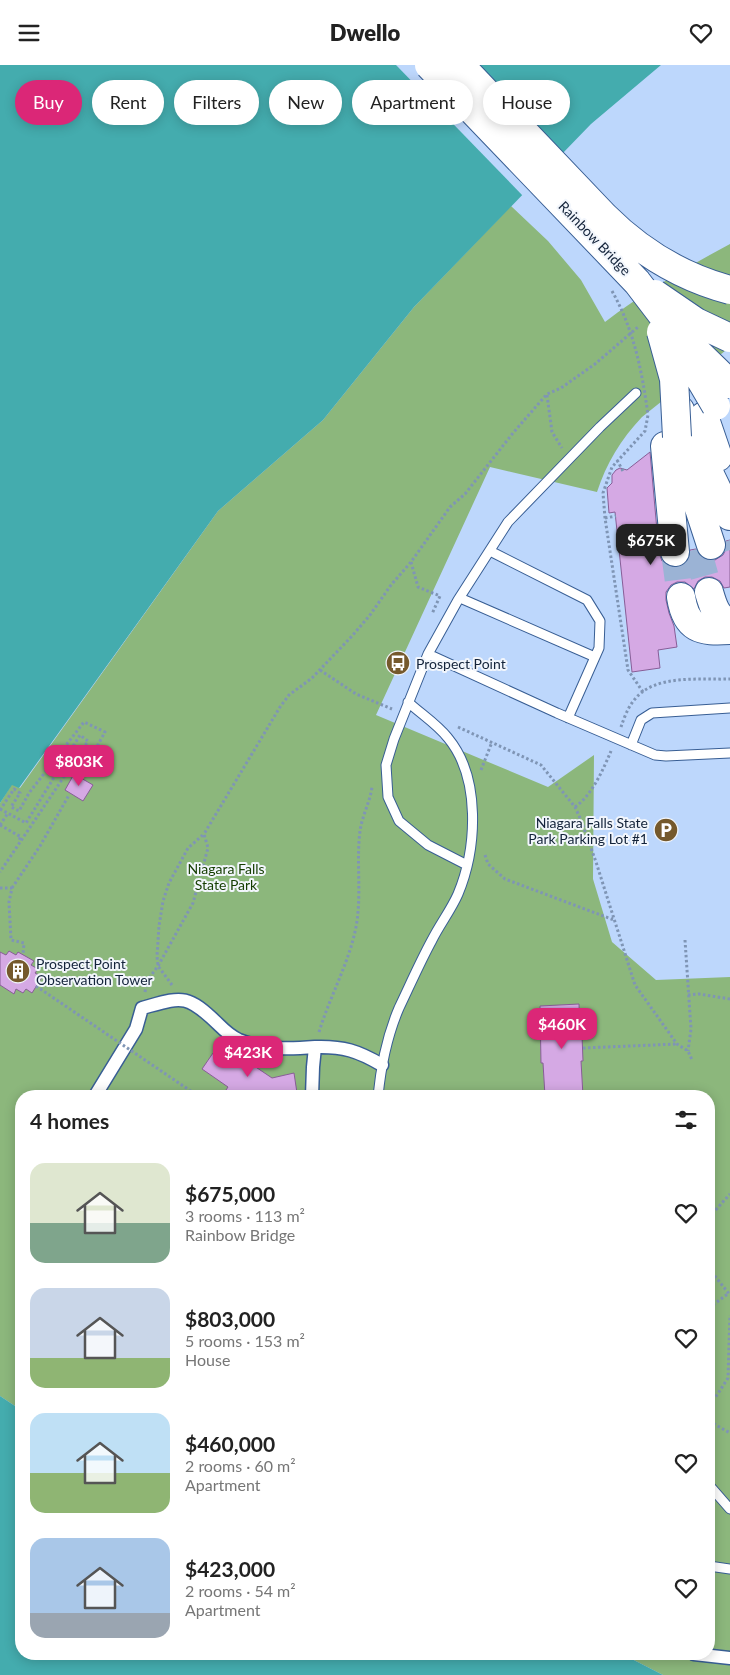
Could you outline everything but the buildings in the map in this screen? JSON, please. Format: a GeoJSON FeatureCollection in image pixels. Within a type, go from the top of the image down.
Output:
{"type":"FeatureCollection","features":[{"type":"Feature","properties":{"kind":"highway","name":"Rainbow Bridge"},"geometry":{"type":"LineString","coordinates":[[429,65],[668,329],[708,419]]}},
{"type":"Feature","properties":{"kind":"highway","name":"Rainbow Bridge"},"geometry":{"type":"LineString","coordinates":[[460,65],[604,216],[623,233],[659,261],[676,271],[730,291]]}},
{"type":"Feature","properties":{"kind":"highway"},"geometry":{"type":"LineString","coordinates":[[668,329],[730,326]]}},
{"type":"Feature","properties":{"kind":"highway"},"geometry":{"type":"LineString","coordinates":[[668,329],[730,338]]}},
{"type":"Feature","properties":{"kind":"highway"},"geometry":{"type":"LineString","coordinates":[[668,329],[730,347]]}},
{"type":"Feature","properties":{"kind":"highway"},"geometry":{"type":"LineString","coordinates":[[668,329],[708,419],[730,462]]}},
{"type":"Feature","properties":{"kind":"highway"},"geometry":{"type":"LineString","coordinates":[[668,329],[708,419],[723,470],[730,485]]}},
{"type":"Feature","properties":{"kind":"highway"},"geometry":{"type":"LineString","coordinates":[[708,419],[686,507],[708,541]]}},
{"type":"Feature","properties":{"kind":"highway"},"geometry":{"type":"LineString","coordinates":[[708,419],[711,477],[708,541]]}},
{"type":"Feature","properties":{"kind":"highway"},"geometry":{"type":"LineString","coordinates":[[721,595],[717,613],[730,623]]}},
{"type":"Feature","properties":{"kind":"highway"},"geometry":{"type":"LineString","coordinates":[[681,597],[686,617],[694,626],[708,631],[730,630]]}},
{"type":"Feature","properties":{"kind":"street"},"geometry":{"type":"LineString","coordinates":[[99,1090],[136,1029],[142,1008],[177,999],[184,999],[193,1003],[238,1040],[271,1048],[290,1049],[332,1046],[362,1053],[382,1065]]}},
{"type":"Feature","properties":{"kind":"street"},"geometry":{"type":"LineString","coordinates":[[312,1090],[312,1067],[315,1047]]}},
{"type":"Feature","properties":{"kind":"street"},"geometry":{"type":"LineString","coordinates":[[715,1656],[730,1658]]}},
{"type":"Feature","properties":{"kind":"lane"},"geometry":{"type":"LineString","coordinates":[[467,865],[428,845],[399,821],[388,797],[386,765],[408,702],[428,654],[460,598],[508,522],[636,393]]}},
{"type":"Feature","properties":{"kind":"lane"},"geometry":{"type":"LineString","coordinates":[[490,551],[587,600],[600,621],[599,648],[568,718]]}},
{"type":"Feature","properties":{"kind":"lane"},"geometry":{"type":"LineString","coordinates":[[460,598],[595,657]]}},
{"type":"Feature","properties":{"kind":"lane"},"geometry":{"type":"LineString","coordinates":[[428,654],[568,718],[660,756],[730,753]]}},
{"type":"Feature","properties":{"kind":"lane"},"geometry":{"type":"LineString","coordinates":[[379,1090],[382,1065],[390,1031],[432,940],[455,899],[467,865],[472,828],[470,787],[464,768],[448,737],[408,702]]}},
{"type":"Feature","properties":{"kind":"lane"},"geometry":{"type":"LineString","coordinates":[[631,745],[641,720],[652,713],[730,708]]}},
{"type":"Feature","properties":{"kind":"lane"},"geometry":{"type":"LineString","coordinates":[[715,1492],[730,1509]]}},
{"type":"Feature","properties":{"kind":"lane"},"geometry":{"type":"LineString","coordinates":[[715,1567],[730,1569]]}},
{"type":"Feature","properties":{"kind":"path","name":"Rainbow Bridge"},"geometry":{"type":"LineString","coordinates":[[610,289],[626,319],[637,351],[648,415],[645,431],[618,460]]}},
{"type":"Feature","properties":{"kind":"path"},"geometry":{"type":"LineString","coordinates":[[177,999],[171,981],[158,966],[157,956],[163,901],[169,883],[188,848],[204,834],[280,707],[289,695],[320,671],[370,615],[450,507],[465,494],[513,433],[547,394],[561,388],[595,364],[668,329]]}},
{"type":"Feature","properties":{"kind":"path"},"geometry":{"type":"LineString","coordinates":[[547,394],[552,432],[568,460]]}},
{"type":"Feature","properties":{"kind":"path"},"geometry":{"type":"LineString","coordinates":[[624,473],[618,460],[612,467],[602,497],[628,671],[632,679],[643,691],[653,685],[664,682],[730,679]]}},
{"type":"Feature","properties":{"kind":"path"},"geometry":{"type":"LineString","coordinates":[[605,518],[616,516]]}},
{"type":"Feature","properties":{"kind":"path"},"geometry":{"type":"LineString","coordinates":[[411,562],[418,587],[440,596],[428,622]]}},
{"type":"Feature","properties":{"kind":"path"},"geometry":{"type":"LineString","coordinates":[[320,671],[356,693],[393,709],[390,718]]}},
{"type":"Feature","properties":{"kind":"path"},"geometry":{"type":"LineString","coordinates":[[429,720],[451,725],[541,765],[575,807],[581,820],[635,985],[677,1044],[688,1051]]}},
{"type":"Feature","properties":{"kind":"path"},"geometry":{"type":"LineString","coordinates":[[0,872],[88,741],[80,735],[26,823],[0,810],[14,789],[20,793],[11,807],[19,811],[29,793],[84,721],[105,732],[81,775]]}},
{"type":"Feature","properties":{"kind":"path"},"geometry":{"type":"LineString","coordinates":[[575,807],[584,798],[604,770],[616,738]]}},
{"type":"Feature","properties":{"kind":"path"},"geometry":{"type":"LineString","coordinates":[[479,773],[492,742]]}},
{"type":"Feature","properties":{"kind":"path"},"geometry":{"type":"LineString","coordinates":[[315,1047],[356,928],[359,906],[360,830],[369,801],[372,781]]}},
{"type":"Feature","properties":{"kind":"path"},"geometry":{"type":"LineString","coordinates":[[22,954],[24,943],[11,940],[10,902],[12,888],[40,846],[69,795]]}},
{"type":"Feature","properties":{"kind":"path"},"geometry":{"type":"LineString","coordinates":[[0,872],[21,837],[0,825],[8,813]]}},
{"type":"Feature","properties":{"kind":"path"},"geometry":{"type":"LineString","coordinates":[[142,1008],[147,981],[158,966],[193,903],[208,848],[204,834]]}},
{"type":"Feature","properties":{"kind":"path"},"geometry":{"type":"LineString","coordinates":[[483,851],[488,865],[505,879],[614,921]]}},
{"type":"Feature","properties":{"kind":"path"},"geometry":{"type":"LineString","coordinates":[[0,888],[12,888]]}},
{"type":"Feature","properties":{"kind":"path"},"geometry":{"type":"LineString","coordinates":[[685,940],[691,1029],[688,1051],[692,1060]]}},
{"type":"Feature","properties":{"kind":"path"},"geometry":{"type":"LineString","coordinates":[[36,986],[189,1090]]}},
{"type":"Feature","properties":{"kind":"path"},"geometry":{"type":"LineString","coordinates":[[688,995],[699,994],[730,999]]}},
{"type":"Feature","properties":{"kind":"path"},"geometry":{"type":"LineString","coordinates":[[583,1048],[677,1044]]}},
{"type":"Feature","properties":{"kind":"path"},"geometry":{"type":"LineString","coordinates":[[715,1211],[730,1194]]}},
{"type":"Feature","properties":{"kind":"path"},"geometry":{"type":"LineString","coordinates":[[715,1276],[729,1294],[715,1304]]}},
{"type":"Feature","properties":{"kind":"path"},"geometry":{"type":"LineString","coordinates":[[715,1397],[728,1378],[730,1315]]}},
{"type":"Feature","properties":{"kind":"path"},"geometry":{"type":"LineString","coordinates":[[715,1424],[730,1433]]}},
{"type":"Feature","properties":{"kind":"green space","name":"Niagara Falls State Park"},"geometry":{"type":"Polygon","coordinates":[[[511,206],[548,241],[581,280],[605,322],[666,280],[730,244],[730,347],[642,417],[615,452],[597,492],[490,467],[376,715],[548,787],[594,755],[593,879],[612,942],[656,980],[730,977],[730,1675],[663,1675],[634,1660],[715,1660],[715,1090],[15,1090],[15,1406],[0,1396],[0,803],[12,784],[20,788],[218,511],[323,420],[414,307],[511,206]]]}},
{"type":"Feature","properties":{"kind":"shaded area"},"geometry":{"type":"Polygon","coordinates":[[[0,65],[661,65],[591,124],[414,307],[323,420],[218,511],[19,788],[12,785],[0,803],[0,65]]]}},
{"type":"Feature","properties":{"kind":"shaded area"},"geometry":{"type":"Polygon","coordinates":[[[0,1396],[15,1406],[15,1660],[634,1660],[663,1675],[0,1675],[0,1396]]]}},
{"type":"Feature","properties":{"kind":"pier"},"geometry":{"type":"Polygon","coordinates":[[[396,65],[476,65],[490,80],[483,80],[483,125],[533,125],[563,156],[524,197],[454,125],[473,125],[473,80],[411,80],[396,65]]]}},
{"type":"Feature","properties":{"kind":"tunnel"},"geometry":{"type":"LineString","coordinates":[[727,541],[730,550]]}},
{"type":"Feature","properties":{"kind":"tunnel"},"geometry":{"type":"LineString","coordinates":[[697,549],[709,592]]}},
{"type":"Feature","properties":{"kind":"tunnel"},"geometry":{"type":"LineString","coordinates":[[675,552],[681,597]]}},
{"type":"Feature","properties":{"kind":"place","name":"Prospect Point"},"geometry":{"type":"Point","coordinates":[398,663]}},
{"type":"Feature","properties":{"kind":"place","name":"Niagara Falls State Park Parking Lot #1"},"geometry":{"type":"Point","coordinates":[666,830]}},
{"type":"Feature","properties":{"kind":"place","name":"Prospect Point Observation Tower"},"geometry":{"type":"Point","coordinates":[18,971]}}]}
